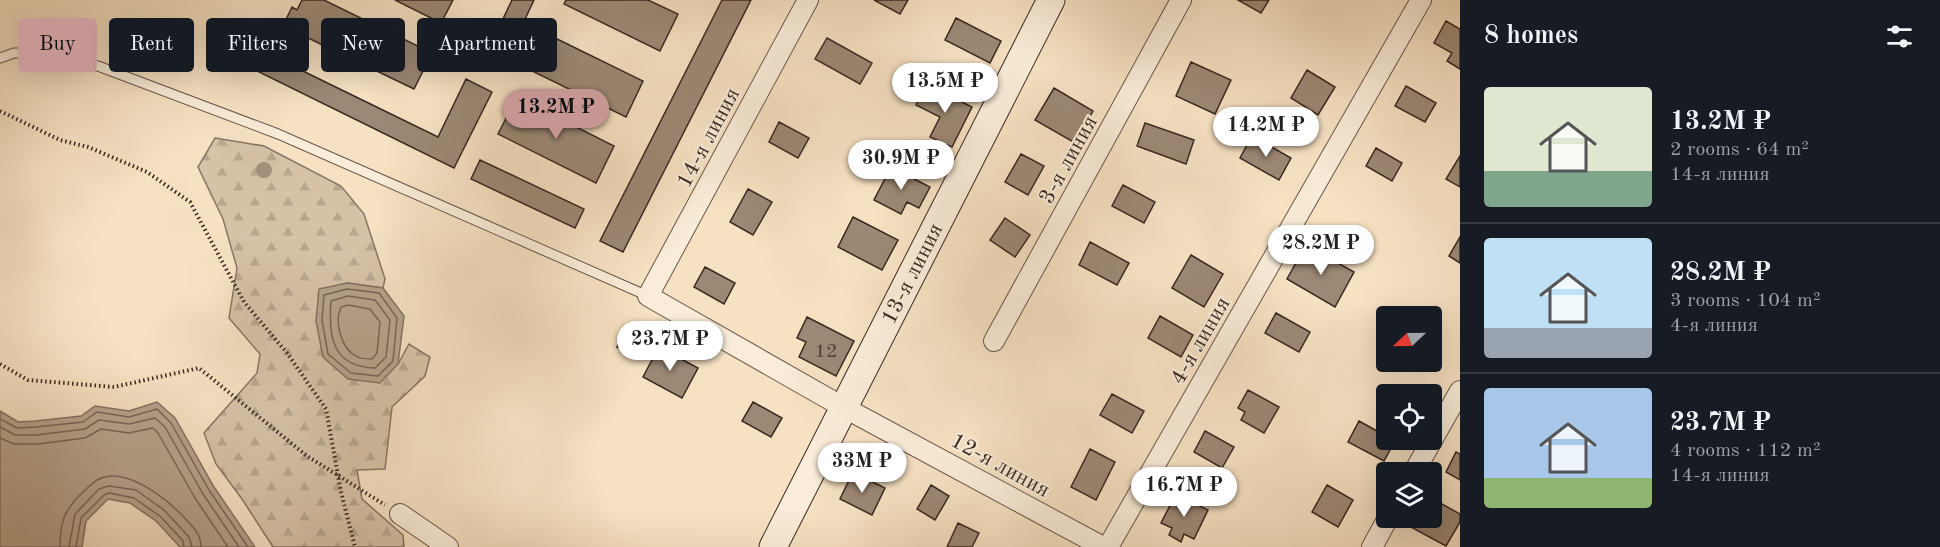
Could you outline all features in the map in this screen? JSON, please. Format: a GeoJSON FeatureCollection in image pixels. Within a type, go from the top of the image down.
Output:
{"type":"FeatureCollection","features":[{"type":"Feature","properties":{"kind":"street","name":"14-я линия"},"geometry":{"type":"LineString","coordinates":[[648,296],[808,0]]}},
{"type":"Feature","properties":{"kind":"street","name":"13-я линия"},"geometry":{"type":"LineString","coordinates":[[773,547],[1051,0]]}},
{"type":"Feature","properties":{"kind":"street","name":"3-я линия"},"geometry":{"type":"LineString","coordinates":[[994,341],[1181,0]]}},
{"type":"Feature","properties":{"kind":"street","name":"4-я линия"},"geometry":{"type":"LineString","coordinates":[[1105,547],[1421,0]]}},
{"type":"Feature","properties":{"kind":"street","name":"12-я линия"},"geometry":{"type":"LineString","coordinates":[[648,296],[843,407],[1105,547]]}},
{"type":"Feature","properties":{"kind":"street"},"geometry":{"type":"LineString","coordinates":[[1420,462],[1460,391]]}},
{"type":"Feature","properties":{"kind":"street"},"geometry":{"type":"LineString","coordinates":[[400,514],[448,547]]}},
{"type":"Feature","properties":{"kind":"street"},"geometry":{"type":"LineString","coordinates":[[1372,547],[1382,528]]}},
{"type":"Feature","properties":{"kind":"lane"},"geometry":{"type":"LineString","coordinates":[[0,58],[14,52],[35,53],[98,66],[278,134],[648,296]]}},
{"type":"Feature","properties":{"kind":"path"},"geometry":{"type":"LineString","coordinates":[[0,111],[60,140],[88,147],[147,172],[190,202],[244,302],[287,353],[326,409],[338,475],[355,547]]}},
{"type":"Feature","properties":{"kind":"path"},"geometry":{"type":"LineString","coordinates":[[0,364],[28,380],[114,387],[199,368],[307,456],[400,514]]}},
{"type":"Feature","properties":{"kind":"green space"},"geometry":{"type":"Polygon","coordinates":[[[215,138],[264,146],[341,186],[364,214],[385,279],[383,288],[347,283],[398,364],[409,344],[430,357],[425,376],[392,407],[385,469],[357,470],[362,499],[403,535],[404,547],[273,547],[216,464],[204,433],[257,373],[260,354],[229,318],[237,268],[223,219],[198,167],[215,138]]]}},
{"type":"Feature","properties":{"kind":"water"},"geometry":{"type":"Polygon","coordinates":[[[347,283],[383,288],[404,316],[398,364],[380,383],[348,379],[323,357],[316,321],[319,289],[347,283]]]}},
{"type":"Feature","properties":{"kind":"water"},"geometry":{"type":"Polygon","coordinates":[[[157,402],[175,418],[214,487],[255,547],[180,547],[156,521],[130,503],[108,499],[86,521],[82,547],[0,547],[0,411],[18,422],[36,421],[81,416],[95,406],[129,411],[157,402]]]}},
{"type":"Feature","properties":{"kind":"building"},"geometry":{"type":"Polygon","coordinates":[[[302,0],[324,0],[361,18],[321,18],[321,44],[309,39],[309,18],[287,18],[292,7],[297,10],[302,0]]]}},
{"type":"Feature","properties":{"kind":"building"},"geometry":{"type":"Polygon","coordinates":[[[395,0],[453,0],[444,18],[431,18],[395,0]]]}},
{"type":"Feature","properties":{"kind":"building"},"geometry":{"type":"Polygon","coordinates":[[[512,0],[534,0],[526,18],[503,18],[512,0]]]}},
{"type":"Feature","properties":{"kind":"building"},"geometry":{"type":"Polygon","coordinates":[[[566,0],[648,0],[678,14],[660,51],[564,4],[566,0]]]}},
{"type":"Feature","properties":{"kind":"building"},"geometry":{"type":"Polygon","coordinates":[[[722,0],[751,0],[623,252],[600,241],[722,0]]]}},
{"type":"Feature","properties":{"kind":"building"},"geometry":{"type":"Polygon","coordinates":[[[874,0],[908,0],[900,14],[874,0]]]}},
{"type":"Feature","properties":{"kind":"building"},"geometry":{"type":"Polygon","coordinates":[[[1238,0],[1269,0],[1261,13],[1238,0]]]}},
{"type":"Feature","properties":{"kind":"building"},"geometry":{"type":"Polygon","coordinates":[[[956,18],[1001,41],[990,63],[945,40],[956,18]]]}},
{"type":"Feature","properties":{"kind":"building"},"geometry":{"type":"Polygon","coordinates":[[[1446,21],[1460,29],[1460,69],[1447,61],[1452,53],[1434,43],[1446,21]]]}},
{"type":"Feature","properties":{"kind":"building"},"geometry":{"type":"Polygon","coordinates":[[[827,38],[872,63],[860,84],[815,59],[827,38]]]}},
{"type":"Feature","properties":{"kind":"building"},"geometry":{"type":"Polygon","coordinates":[[[557,39],[643,81],[626,117],[534,72],[557,72],[557,39]]]}},
{"type":"Feature","properties":{"kind":"building"},"geometry":{"type":"Polygon","coordinates":[[[405,40],[417,46],[417,72],[422,72],[414,89],[379,72],[405,72],[405,40]]]}},
{"type":"Feature","properties":{"kind":"building"},"geometry":{"type":"Polygon","coordinates":[[[1191,62],[1231,80],[1215,114],[1176,96],[1191,62]]]}},
{"type":"Feature","properties":{"kind":"building"},"geometry":{"type":"Polygon","coordinates":[[[1307,70],[1335,87],[1318,115],[1291,98],[1307,70]]]}},
{"type":"Feature","properties":{"kind":"building"},"geometry":{"type":"Polygon","coordinates":[[[259,72],[305,72],[438,137],[466,79],[492,92],[454,168],[259,72]]]}},
{"type":"Feature","properties":{"kind":"building"},"geometry":{"type":"Polygon","coordinates":[[[927,84],[972,107],[952,147],[930,137],[940,117],[916,105],[927,84]]]}},
{"type":"Feature","properties":{"kind":"building"},"geometry":{"type":"Polygon","coordinates":[[[1406,86],[1436,103],[1425,122],[1395,106],[1406,86]]]}},
{"type":"Feature","properties":{"kind":"building"},"geometry":{"type":"Polygon","coordinates":[[[1054,88],[1093,111],[1075,143],[1035,120],[1054,88]]]}},
{"type":"Feature","properties":{"kind":"building"},"geometry":{"type":"Polygon","coordinates":[[[517,97],[614,146],[596,183],[498,134],[517,97]]]}},
{"type":"Feature","properties":{"kind":"building"},"geometry":{"type":"Polygon","coordinates":[[[779,122],[809,138],[798,158],[769,142],[779,122]]]}},
{"type":"Feature","properties":{"kind":"building"},"geometry":{"type":"Polygon","coordinates":[[[1145,123],[1194,140],[1186,164],[1137,146],[1145,123]]]}},
{"type":"Feature","properties":{"kind":"building"},"geometry":{"type":"Polygon","coordinates":[[[1252,136],[1291,158],[1279,180],[1240,158],[1252,136]]]}},
{"type":"Feature","properties":{"kind":"building"},"geometry":{"type":"Polygon","coordinates":[[[1376,148],[1402,163],[1392,181],[1366,166],[1376,148]]]}},
{"type":"Feature","properties":{"kind":"building"},"geometry":{"type":"Polygon","coordinates":[[[1021,154],[1044,166],[1028,195],[1005,182],[1021,154]]]}},
{"type":"Feature","properties":{"kind":"building"},"geometry":{"type":"Polygon","coordinates":[[[1460,156],[1460,187],[1446,179],[1460,156]]]}},
{"type":"Feature","properties":{"kind":"building"},"geometry":{"type":"Polygon","coordinates":[[[480,160],[584,209],[575,228],[471,179],[480,160]]]}},
{"type":"Feature","properties":{"kind":"building"},"geometry":{"type":"Polygon","coordinates":[[[891,167],[930,187],[919,208],[907,202],[901,214],[874,200],[891,167]]]}},
{"type":"Feature","properties":{"kind":"building"},"geometry":{"type":"Polygon","coordinates":[[[1123,185],[1155,202],[1144,223],[1112,206],[1123,185]]]}},
{"type":"Feature","properties":{"kind":"building"},"geometry":{"type":"Polygon","coordinates":[[[748,189],[772,202],[753,235],[730,222],[748,189]]]}},
{"type":"Feature","properties":{"kind":"building"},"geometry":{"type":"Polygon","coordinates":[[[853,217],[898,240],[882,270],[838,247],[853,217]]]}},
{"type":"Feature","properties":{"kind":"building"},"geometry":{"type":"Polygon","coordinates":[[[1005,218],[1030,235],[1015,257],[990,240],[1005,218]]]}},
{"type":"Feature","properties":{"kind":"building"},"geometry":{"type":"Polygon","coordinates":[[[1460,237],[1460,263],[1449,256],[1460,237]]]}},
{"type":"Feature","properties":{"kind":"building"},"geometry":{"type":"Polygon","coordinates":[[[1090,242],[1129,263],[1117,285],[1079,265],[1090,242]]]}},
{"type":"Feature","properties":{"kind":"building"},"geometry":{"type":"Polygon","coordinates":[[[1306,245],[1354,272],[1335,307],[1287,279],[1306,245]]]}},
{"type":"Feature","properties":{"kind":"building"},"geometry":{"type":"Polygon","coordinates":[[[1191,255],[1223,274],[1204,307],[1172,288],[1191,255]]]}},
{"type":"Feature","properties":{"kind":"building"},"geometry":{"type":"Polygon","coordinates":[[[705,267],[735,283],[724,304],[694,287],[705,267]]]}},
{"type":"Feature","properties":{"kind":"building"},"geometry":{"type":"Polygon","coordinates":[[[1276,313],[1310,332],[1299,352],[1265,333],[1276,313]]]}},
{"type":"Feature","properties":{"kind":"building"},"geometry":{"type":"Polygon","coordinates":[[[1160,316],[1193,335],[1181,357],[1148,338],[1160,316]]]}},
{"type":"Feature","properties":{"kind":"building"},"geometry":{"type":"Polygon","coordinates":[[[807,317],[854,341],[836,376],[799,357],[806,342],[797,338],[807,317]]]}},
{"type":"Feature","properties":{"kind":"building"},"geometry":{"type":"Polygon","coordinates":[[[626,329],[637,335],[629,352],[617,347],[626,329]]]}},
{"type":"Feature","properties":{"kind":"building"},"geometry":{"type":"Polygon","coordinates":[[[659,347],[698,368],[682,398],[643,377],[659,347]]]}},
{"type":"Feature","properties":{"kind":"building"},"geometry":{"type":"Polygon","coordinates":[[[1248,390],[1279,407],[1264,433],[1241,420],[1245,412],[1238,408],[1248,390]]]}},
{"type":"Feature","properties":{"kind":"building"},"geometry":{"type":"Polygon","coordinates":[[[1112,394],[1144,411],[1132,433],[1100,415],[1112,394]]]}},
{"type":"Feature","properties":{"kind":"building"},"geometry":{"type":"Polygon","coordinates":[[[753,402],[782,418],[771,437],[742,421],[753,402]]]}},
{"type":"Feature","properties":{"kind":"building"},"geometry":{"type":"Polygon","coordinates":[[[1359,421],[1376,430],[1376,450],[1390,450],[1384,461],[1348,442],[1359,421]]]}},
{"type":"Feature","properties":{"kind":"building"},"geometry":{"type":"Polygon","coordinates":[[[1205,431],[1234,447],[1222,468],[1194,452],[1205,431]]]}},
{"type":"Feature","properties":{"kind":"building"},"geometry":{"type":"Polygon","coordinates":[[[1090,449],[1115,462],[1096,500],[1071,487],[1090,449]]]}},
{"type":"Feature","properties":{"kind":"building"},"geometry":{"type":"Polygon","coordinates":[[[1456,452],[1460,454],[1460,480],[1446,472],[1456,452]]]}},
{"type":"Feature","properties":{"kind":"building"},"geometry":{"type":"Polygon","coordinates":[[[853,472],[885,488],[872,515],[840,499],[853,472]]]}},
{"type":"Feature","properties":{"kind":"building"},"geometry":{"type":"Polygon","coordinates":[[[931,485],[949,496],[935,520],[917,509],[931,485]]]}},
{"type":"Feature","properties":{"kind":"building"},"geometry":{"type":"Polygon","coordinates":[[[1327,485],[1353,500],[1338,527],[1312,512],[1327,485]]]}},
{"type":"Feature","properties":{"kind":"building"},"geometry":{"type":"Polygon","coordinates":[[[1176,494],[1208,510],[1194,539],[1184,534],[1181,542],[1169,535],[1172,528],[1161,523],[1176,494]]]}},
{"type":"Feature","properties":{"kind":"building"},"geometry":{"type":"Polygon","coordinates":[[[1442,504],[1460,514],[1460,522],[1446,546],[1413,528],[1442,528],[1442,504]]]}},
{"type":"Feature","properties":{"kind":"building"},"geometry":{"type":"Polygon","coordinates":[[[958,523],[979,533],[972,547],[947,547],[958,523]]]}}]}
